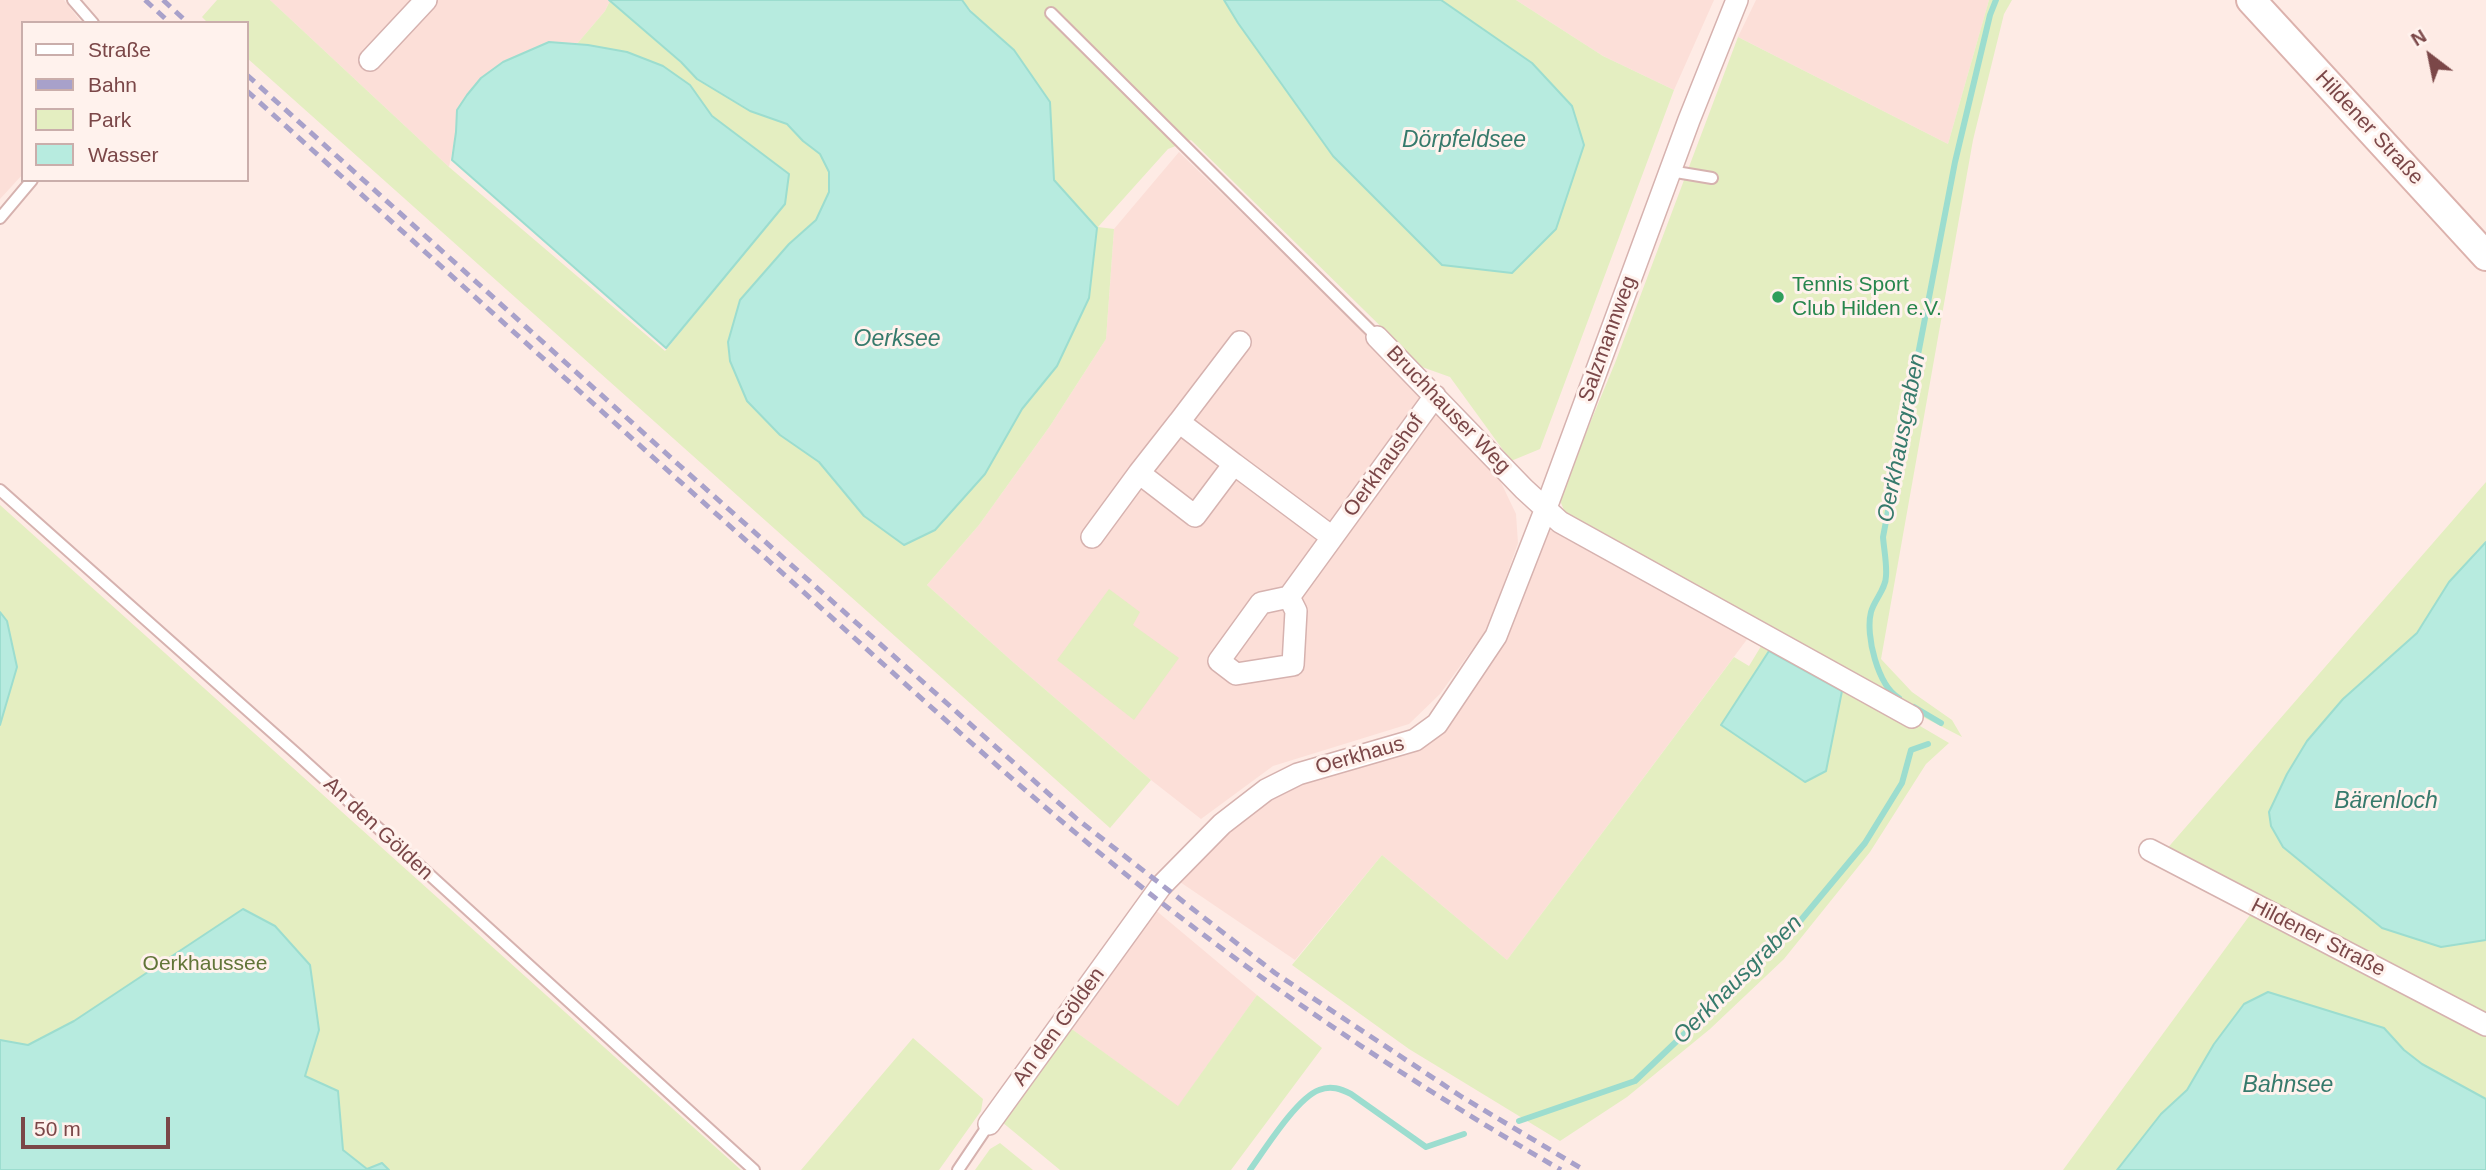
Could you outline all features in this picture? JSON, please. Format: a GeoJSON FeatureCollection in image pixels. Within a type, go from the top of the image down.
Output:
{"type":"FeatureCollection","features":[{"type":"Feature","properties":{"kind":"main road","name":"Hildener Straße"},"geometry":{"type":"LineString","coordinates":[[2251,0],[2486,256]]}},
{"type":"Feature","properties":{"kind":"street"},"geometry":{"type":"LineString","coordinates":[[370,60],[426,0]]}},
{"type":"Feature","properties":{"kind":"street","name":"Salzmannweg"},"geometry":{"type":"LineString","coordinates":[[1546,508],[1670,171],[1737,0]]}},
{"type":"Feature","properties":{"kind":"street","name":"Bruchhauser Weg"},"geometry":{"type":"LineString","coordinates":[[1377,337],[1524,489],[1560,522],[1912,717]]}},
{"type":"Feature","properties":{"kind":"street"},"geometry":{"type":"LineString","coordinates":[[1092,537],[1240,342]]}},
{"type":"Feature","properties":{"kind":"street","name":"Oerkhaushof"},"geometry":{"type":"LineString","coordinates":[[1289,597],[1435,396]]}},
{"type":"Feature","properties":{"kind":"street","name":"Oerkhaushof"},"geometry":{"type":"LineString","coordinates":[[1179,422],[1332,537]]}},
{"type":"Feature","properties":{"kind":"street"},"geometry":{"type":"LineString","coordinates":[[1139,473],[1195,516],[1234,464]]}},
{"type":"Feature","properties":{"kind":"street","name":"Oerkhaus"},"geometry":{"type":"LineString","coordinates":[[1161,886],[1222,824],[1266,790],[1298,774],[1415,740],[1437,724],[1496,636],[1546,508]]}},
{"type":"Feature","properties":{"kind":"street","name":"Hildener Straße"},"geometry":{"type":"LineString","coordinates":[[2150,850],[2486,1025]]}},
{"type":"Feature","properties":{"kind":"street","name":"An den Gölden"},"geometry":{"type":"LineString","coordinates":[[989,1124],[1161,886]]}},
{"type":"Feature","properties":{"kind":"lane"},"geometry":{"type":"LineString","coordinates":[[72,0],[91,21]]}},
{"type":"Feature","properties":{"kind":"lane","name":"Bruchhauser Weg"},"geometry":{"type":"LineString","coordinates":[[1051,13],[1377,337]]}},
{"type":"Feature","properties":{"kind":"lane"},"geometry":{"type":"LineString","coordinates":[[1670,171],[1712,178]]}},
{"type":"Feature","properties":{"kind":"lane"},"geometry":{"type":"LineString","coordinates":[[0,218],[30,182]]}},
{"type":"Feature","properties":{"kind":"lane","name":"An den Gölden"},"geometry":{"type":"LineString","coordinates":[[0,490],[299,755],[754,1170]]}},
{"type":"Feature","properties":{"kind":"lane","name":"An den Gölden"},"geometry":{"type":"LineString","coordinates":[[958,1170],[989,1124]]}},
{"type":"Feature","properties":{"kind":"shaded area"},"geometry":{"type":"Polygon","coordinates":[[[0,0],[64,0],[80,21],[21,21],[21,176],[0,199],[0,0]]]}},
{"type":"Feature","properties":{"kind":"shaded area"},"geometry":{"type":"Polygon","coordinates":[[[270,0],[610,1],[605,11],[576,45],[549,42],[503,62],[481,78],[457,110],[449,167],[270,0]]]}},
{"type":"Feature","properties":{"kind":"shaded area"},"geometry":{"type":"Polygon","coordinates":[[[1516,0],[1714,0],[1674,90],[1603,56],[1516,0]]]}},
{"type":"Feature","properties":{"kind":"shaded area"},"geometry":{"type":"Polygon","coordinates":[[[1756,0],[1989,0],[1948,144],[1738,37],[1756,0]]]}},
{"type":"Feature","properties":{"kind":"shaded area"},"geometry":{"type":"Polygon","coordinates":[[[1179,152],[1369,337],[1496,472],[1516,514],[1518,543],[1489,626],[1440,694],[1409,724],[1273,766],[1201,819],[1151,780],[927,585],[979,525],[1050,426],[1106,339],[1114,229],[1179,152]]]}},
{"type":"Feature","properties":{"kind":"shaded area"},"geometry":{"type":"Polygon","coordinates":[[[1548,529],[1748,638],[1507,960],[1382,855],[1295,960],[1180,882],[1224,833],[1286,785],[1432,741],[1503,637],[1548,529]]]}},
{"type":"Feature","properties":{"kind":"shaded area"},"geometry":{"type":"Polygon","coordinates":[[[1153,908],[1257,995],[1178,1107],[1069,1027],[1153,908]]]}},
{"type":"Feature","properties":{"kind":"green space"},"geometry":{"type":"Polygon","coordinates":[[[217,0],[270,0],[449,167],[665,351],[784,204],[789,174],[712,116],[690,85],[663,66],[627,52],[576,45],[605,11],[610,1],[697,79],[750,111],[787,124],[820,154],[829,172],[829,192],[816,220],[789,244],[774,263],[780,435],[819,462],[842,491],[935,530],[985,474],[1022,409],[1057,366],[1089,298],[1097,228],[1054,180],[1050,102],[962,0],[1224,0],[1333,156],[1371,193],[1572,106],[1532,63],[1441,0],[1516,0],[1603,56],[1674,90],[1540,449],[1511,461],[1450,377],[1422,367],[1191,140],[1168,149],[1098,227],[1114,229],[1106,339],[1050,426],[979,525],[927,585],[1151,780],[1110,828],[248,59],[248,21],[206,21],[202,17],[217,0]]]}},
{"type":"Feature","properties":{"kind":"green space"},"geometry":{"type":"Polygon","coordinates":[[[1989,0],[2012,0],[2004,14],[1973,140],[1881,659],[1912,692],[1952,720],[1962,737],[1890,700],[1566,515],[1559,498],[1615,363],[1738,37],[1948,144],[1989,0]]]}},
{"type":"Feature","properties":{"kind":"green space"},"geometry":{"type":"Polygon","coordinates":[[[2486,482],[2486,542],[2476,551],[2417,633],[2343,699],[2307,741],[2441,947],[2486,940],[2486,1099],[2422,1064],[2404,1050],[2384,1028],[2214,1044],[2187,1090],[2161,1114],[2117,1170],[2063,1170],[2250,915],[2257,900],[2165,851],[2486,482]]]}},
{"type":"Feature","properties":{"kind":"green space","name":"Oerkhaussee"},"geometry":{"type":"Polygon","coordinates":[[[0,505],[741,1170],[0,1170],[0,505]]]}},
{"type":"Feature","properties":{"kind":"green space"},"geometry":{"type":"Polygon","coordinates":[[[1109,589],[1140,612],[1133,625],[1179,658],[1134,720],[1057,660],[1109,589]]]}},
{"type":"Feature","properties":{"kind":"green space"},"geometry":{"type":"Polygon","coordinates":[[[1763,643],[1949,743],[1926,764],[1870,852],[1784,959],[1710,1029],[1627,1097],[1560,1141],[1409,1049],[1292,965],[1382,855],[1507,960],[1734,657],[1749,666],[1763,643]]]}},
{"type":"Feature","properties":{"kind":"green space"},"geometry":{"type":"Polygon","coordinates":[[[1257,995],[1322,1048],[1231,1170],[1060,1170],[1002,1122],[1069,1027],[1178,1106],[1257,995]]]}},
{"type":"Feature","properties":{"kind":"green space"},"geometry":{"type":"Polygon","coordinates":[[[913,1038],[983,1099],[981,1111],[939,1170],[801,1170],[913,1038]]]}},
{"type":"Feature","properties":{"kind":"green space"},"geometry":{"type":"Polygon","coordinates":[[[1000,1143],[1033,1170],[975,1170],[990,1149],[1000,1143]]]}},
{"type":"Feature","properties":{"kind":"water","name":"Oerksee"},"geometry":{"type":"Polygon","coordinates":[[[609,0],[962,0],[970,11],[1014,50],[1050,102],[1054,180],[1097,228],[1089,298],[1057,366],[1022,409],[985,474],[935,530],[904,545],[864,516],[819,462],[780,435],[747,401],[730,361],[728,342],[740,300],[789,244],[816,220],[829,192],[829,172],[820,154],[787,124],[750,111],[697,79],[609,0]]]}},
{"type":"Feature","properties":{"kind":"water","name":"Dörpfeldsee"},"geometry":{"type":"Polygon","coordinates":[[[1224,0],[1441,0],[1532,63],[1572,106],[1584,145],[1556,229],[1512,273],[1442,265],[1333,156],[1224,0]]]}},
{"type":"Feature","properties":{"kind":"water"},"geometry":{"type":"Polygon","coordinates":[[[549,42],[627,52],[663,66],[690,85],[712,116],[789,174],[785,204],[666,348],[452,160],[457,110],[467,95],[481,78],[503,62],[549,42]]]}},
{"type":"Feature","properties":{"kind":"water","name":"Bärenloch"},"geometry":{"type":"Polygon","coordinates":[[[2486,542],[2486,940],[2441,947],[2382,928],[2283,847],[2271,826],[2269,812],[2307,741],[2343,699],[2417,633],[2449,582],[2486,542]]]}},
{"type":"Feature","properties":{"kind":"water"},"geometry":{"type":"Polygon","coordinates":[[[0,612],[7,621],[17,667],[0,725],[0,612]]]}},
{"type":"Feature","properties":{"kind":"water"},"geometry":{"type":"Polygon","coordinates":[[[1769,651],[1842,691],[1826,771],[1805,782],[1721,725],[1769,651]]]}},
{"type":"Feature","properties":{"kind":"water","name":"Oerkhaussee"},"geometry":{"type":"Polygon","coordinates":[[[243,909],[275,926],[310,965],[319,1030],[305,1076],[338,1091],[343,1150],[367,1169],[382,1163],[389,1170],[0,1170],[0,1040],[28,1045],[74,1021],[243,909]]]}},
{"type":"Feature","properties":{"kind":"water","name":"Bahnsee"},"geometry":{"type":"Polygon","coordinates":[[[2268,992],[2384,1028],[2404,1050],[2422,1064],[2486,1099],[2486,1170],[2117,1170],[2161,1114],[2187,1090],[2214,1044],[2244,1004],[2268,992]]]}},
{"type":"Feature","properties":{"kind":"waterway","name":"Oerkhausgraben"},"geometry":{"type":"LineString","coordinates":[[1899,698],[1879,672],[1870,633],[1871,612],[1885,581],[1883,537],[1955,162],[1990,15],[1996,0]]}},
{"type":"Feature","properties":{"kind":"waterway","name":"Oerkhausgraben"},"geometry":{"type":"LineString","coordinates":[[1914,707],[1941,723]]}},
{"type":"Feature","properties":{"kind":"waterway","name":"Oerkhausgraben"},"geometry":{"type":"LineString","coordinates":[[1519,1121],[1635,1081],[1791,932],[1865,843],[1902,783],[1911,750],[1928,744]]}},
{"type":"Feature","properties":{"kind":"waterway","name":"Oerkhausgraben"},"geometry":{"type":"LineString","coordinates":[[1250,1170],[1301,1103],[1310,1095],[1328,1088],[1351,1094],[1426,1147],[1464,1134]]}},
{"type":"Feature","properties":{"kind":"railway"},"geometry":{"type":"LineString","coordinates":[[145,0],[168,21]]}},
{"type":"Feature","properties":{"kind":"railway"},"geometry":{"type":"LineString","coordinates":[[163,0],[186,21]]}},
{"type":"Feature","properties":{"kind":"railway"},"geometry":{"type":"LineString","coordinates":[[248,76],[1077,819],[1275,973],[1462,1097],[1584,1170]]}},
{"type":"Feature","properties":{"kind":"railway"},"geometry":{"type":"LineString","coordinates":[[248,92],[956,730],[1100,853],[1198,931],[1299,1004],[1402,1073],[1561,1170]]}},
{"type":"Feature","properties":{"kind":"place","name":"Tennis Sport Club Hilden e.V."},"geometry":{"type":"Point","coordinates":[1778,297]}}]}
